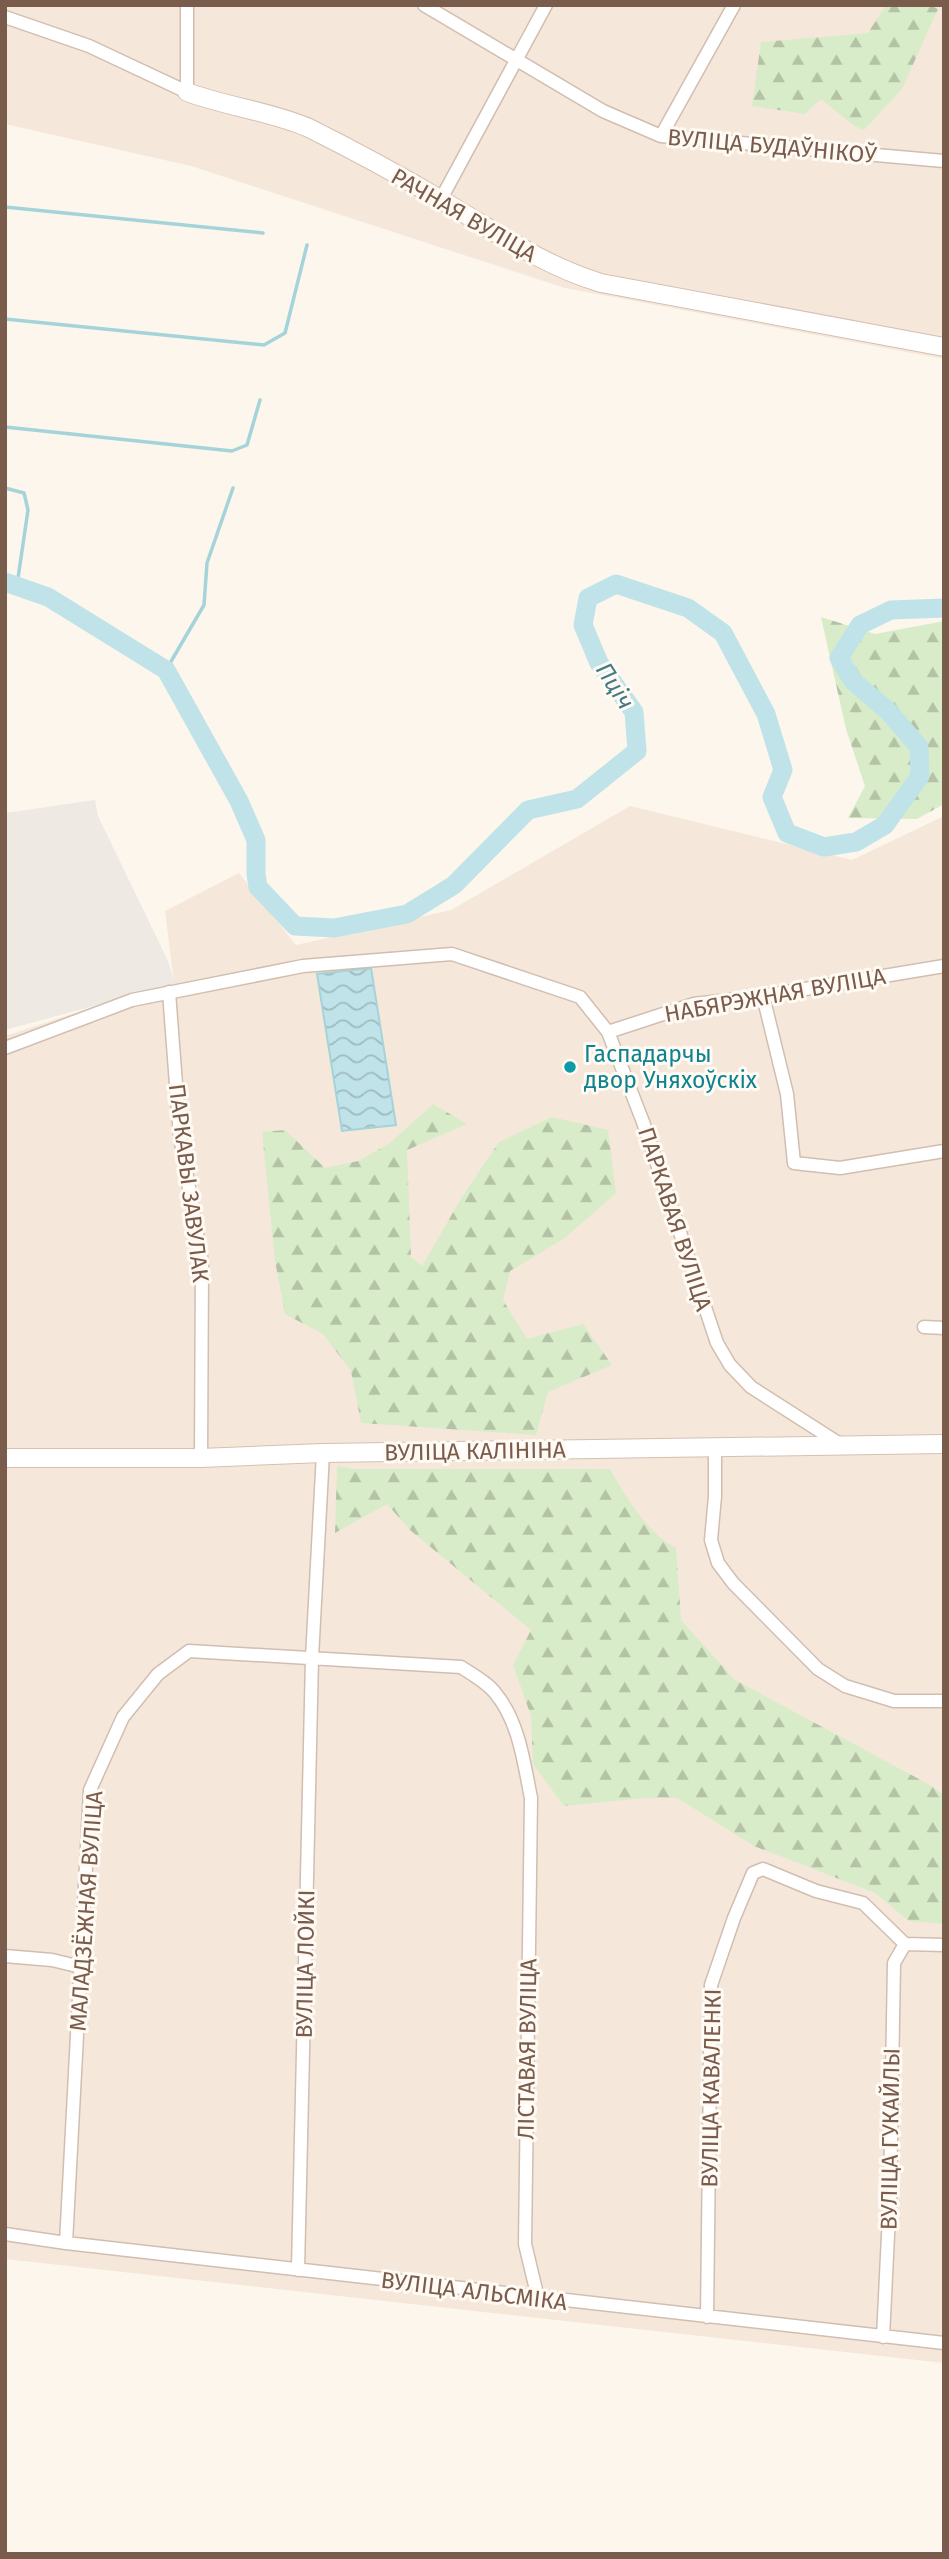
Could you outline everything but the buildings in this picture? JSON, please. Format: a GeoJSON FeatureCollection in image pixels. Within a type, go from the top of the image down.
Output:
{"type":"FeatureCollection","features":[{"type":"Feature","properties":{"kind":"street"},"geometry":{"type":"LineString","coordinates":[[187,5],[187,92]]}},
{"type":"Feature","properties":{"kind":"street","name":"ВУЛІЦА БУДАЎНІКОЎ"},"geometry":{"type":"LineString","coordinates":[[424,5],[603,111],[661,136],[944,161]]}},
{"type":"Feature","properties":{"kind":"street"},"geometry":{"type":"LineString","coordinates":[[441,200],[546,5]]}},
{"type":"Feature","properties":{"kind":"street"},"geometry":{"type":"LineString","coordinates":[[661,136],[734,5]]}},
{"type":"Feature","properties":{"kind":"street","name":"РАЧНАЯ ВУЛІЦА"},"geometry":{"type":"LineString","coordinates":[[5,17],[89,46],[211,101],[294,121],[441,200],[541,260],[591,280],[943,346]]}},
{"type":"Feature","properties":{"kind":"street","name":"ПАРКАВАЯ ВУЛІЦА"},"geometry":{"type":"LineString","coordinates":[[5,1048],[132,1000],[303,966],[452,954],[580,997],[608,1032],[643,1122],[718,1343],[730,1365],[751,1387],[840,1444]]}},
{"type":"Feature","properties":{"kind":"street","name":"НАБЯРЭЖНАЯ ВУЛІЦА"},"geometry":{"type":"LineString","coordinates":[[608,1032],[694,1004],[763,996],[944,966]]}},
{"type":"Feature","properties":{"kind":"street","name":"ПАРКАВЫ ЗАВУЛАК"},"geometry":{"type":"LineString","coordinates":[[169,992],[180,1137],[202,1262],[201,1458]]}},
{"type":"Feature","properties":{"kind":"street"},"geometry":{"type":"LineString","coordinates":[[763,996],[787,1094],[794,1163],[840,1168],[944,1151]]}},
{"type":"Feature","properties":{"kind":"street"},"geometry":{"type":"LineString","coordinates":[[924,1327],[944,1328]]}},
{"type":"Feature","properties":{"kind":"street","name":"ВУЛІЦА КАЛІНІНА"},"geometry":{"type":"LineString","coordinates":[[5,1458],[201,1458],[323,1452],[944,1444]]}},
{"type":"Feature","properties":{"kind":"street"},"geometry":{"type":"LineString","coordinates":[[715,1449],[711,1540],[718,1563],[733,1583],[818,1669],[845,1686],[894,1701],[944,1701]]}},
{"type":"Feature","properties":{"kind":"street","name":"ВУЛІЦА ЛОЙКІ"},"geometry":{"type":"LineString","coordinates":[[298,2270],[312,1658],[323,1452]]}},
{"type":"Feature","properties":{"kind":"street","name":"МАЛАДЗЁЖНАЯ ВУЛІЦА"},"geometry":{"type":"LineString","coordinates":[[66,2244],[90,1790],[123,1717],[158,1674],[189,1651],[312,1658]]}},
{"type":"Feature","properties":{"kind":"street","name":"ЛІСТАВАЯ ВУЛІЦА"},"geometry":{"type":"LineString","coordinates":[[312,1658],[461,1667],[495,1692],[511,1716],[522,1752],[531,1798],[525,2244],[538,2298]]}},
{"type":"Feature","properties":{"kind":"street","name":"ВУЛІЦА КАВАЛЕНКІ"},"geometry":{"type":"LineString","coordinates":[[707,2318],[711,1985],[734,1917],[753,1873],[763,1870],[771,1872],[816,1891],[863,1903],[905,1944]]}},
{"type":"Feature","properties":{"kind":"street"},"geometry":{"type":"LineString","coordinates":[[905,1944],[944,1945]]}},
{"type":"Feature","properties":{"kind":"street","name":"ВУЛІЦА ГУКАЙЛЫ"},"geometry":{"type":"LineString","coordinates":[[883,2337],[890,2195],[894,1964],[905,1944]]}},
{"type":"Feature","properties":{"kind":"street"},"geometry":{"type":"LineString","coordinates":[[5,1956],[52,1960],[81,1967]]}},
{"type":"Feature","properties":{"kind":"street","name":"ВУЛІЦА АЛЬСМІКА"},"geometry":{"type":"LineString","coordinates":[[5,2234],[66,2244],[944,2343]]}},
{"type":"Feature","properties":{"kind":"shaded area"},"geometry":{"type":"Polygon","coordinates":[[[5,5],[944,5],[944,359],[565,288],[191,166],[5,124],[5,5]]]}},
{"type":"Feature","properties":{"kind":"shaded area"},"geometry":{"type":"Polygon","coordinates":[[[95,800],[98,816],[168,961],[175,984],[5,1030],[5,813],[95,800]]]}},
{"type":"Feature","properties":{"kind":"shaded area"},"geometry":{"type":"Polygon","coordinates":[[[630,806],[852,860],[944,816],[944,2363],[5,2259],[5,1036],[111,1001],[174,984],[165,911],[239,873],[296,945],[451,910],[630,806]]]}},
{"type":"Feature","properties":{"kind":"green space"},"geometry":{"type":"Polygon","coordinates":[[[886,5],[930,5],[938,9],[902,89],[864,130],[853,125],[821,99],[805,114],[752,106],[761,42],[868,33],[886,5]]]}},
{"type":"Feature","properties":{"kind":"green space"},"geometry":{"type":"Polygon","coordinates":[[[821,617],[875,634],[944,621],[944,804],[917,819],[848,818],[865,786],[846,729],[821,617]]]}},
{"type":"Feature","properties":{"kind":"green space"},"geometry":{"type":"Polygon","coordinates":[[[433,1104],[467,1124],[407,1150],[411,1257],[422,1266],[462,1197],[499,1142],[552,1117],[608,1130],[616,1193],[565,1238],[510,1271],[503,1300],[527,1339],[583,1324],[612,1365],[548,1392],[536,1435],[361,1423],[351,1371],[323,1334],[285,1314],[275,1261],[262,1132],[285,1130],[325,1168],[358,1161],[390,1143],[433,1104]]]}},
{"type":"Feature","properties":{"kind":"green space"},"geometry":{"type":"Polygon","coordinates":[[[337,1466],[353,1469],[610,1469],[647,1524],[676,1548],[681,1620],[735,1680],[944,1795],[944,1924],[909,1921],[875,1893],[754,1846],[677,1798],[644,1798],[564,1806],[533,1764],[531,1716],[513,1665],[531,1630],[410,1530],[387,1504],[335,1533],[337,1466]]]}},
{"type":"Feature","properties":{"kind":"water"},"geometry":{"type":"Polygon","coordinates":[[[371,968],[396,1125],[342,1131],[317,974],[371,968]]]}},
{"type":"Feature","properties":{"kind":"waterway"},"geometry":{"type":"LineString","coordinates":[[5,207],[263,233]]}},
{"type":"Feature","properties":{"kind":"waterway"},"geometry":{"type":"LineString","coordinates":[[5,319],[264,345],[285,333],[307,245]]}},
{"type":"Feature","properties":{"kind":"waterway"},"geometry":{"type":"LineString","coordinates":[[5,427],[232,451],[247,445],[260,400]]}},
{"type":"Feature","properties":{"kind":"waterway"},"geometry":{"type":"LineString","coordinates":[[5,488],[24,493],[28,510],[17,585]]}},
{"type":"Feature","properties":{"kind":"waterway"},"geometry":{"type":"LineString","coordinates":[[166,670],[204,605],[207,563],[233,488]]}},
{"type":"Feature","properties":{"kind":"waterway","name":"Пціч"},"geometry":{"type":"LineString","coordinates":[[5,582],[48,597],[166,670],[239,801],[256,840],[258,887],[295,926],[334,928],[407,914],[454,885],[528,810],[577,799],[637,751],[634,712],[599,663],[583,625],[588,598],[616,584],[688,608],[723,633],[766,714],[783,770],[772,797],[787,833],[824,847],[856,842],[885,825],[920,776],[919,747],[888,711],[853,681],[839,658],[860,625],[891,610],[944,608]]}},
{"type":"Feature","properties":{"kind":"place","name":"Гаспадарчы двор Уняхоўскіх"},"geometry":{"type":"Point","coordinates":[570,1067]}}]}
